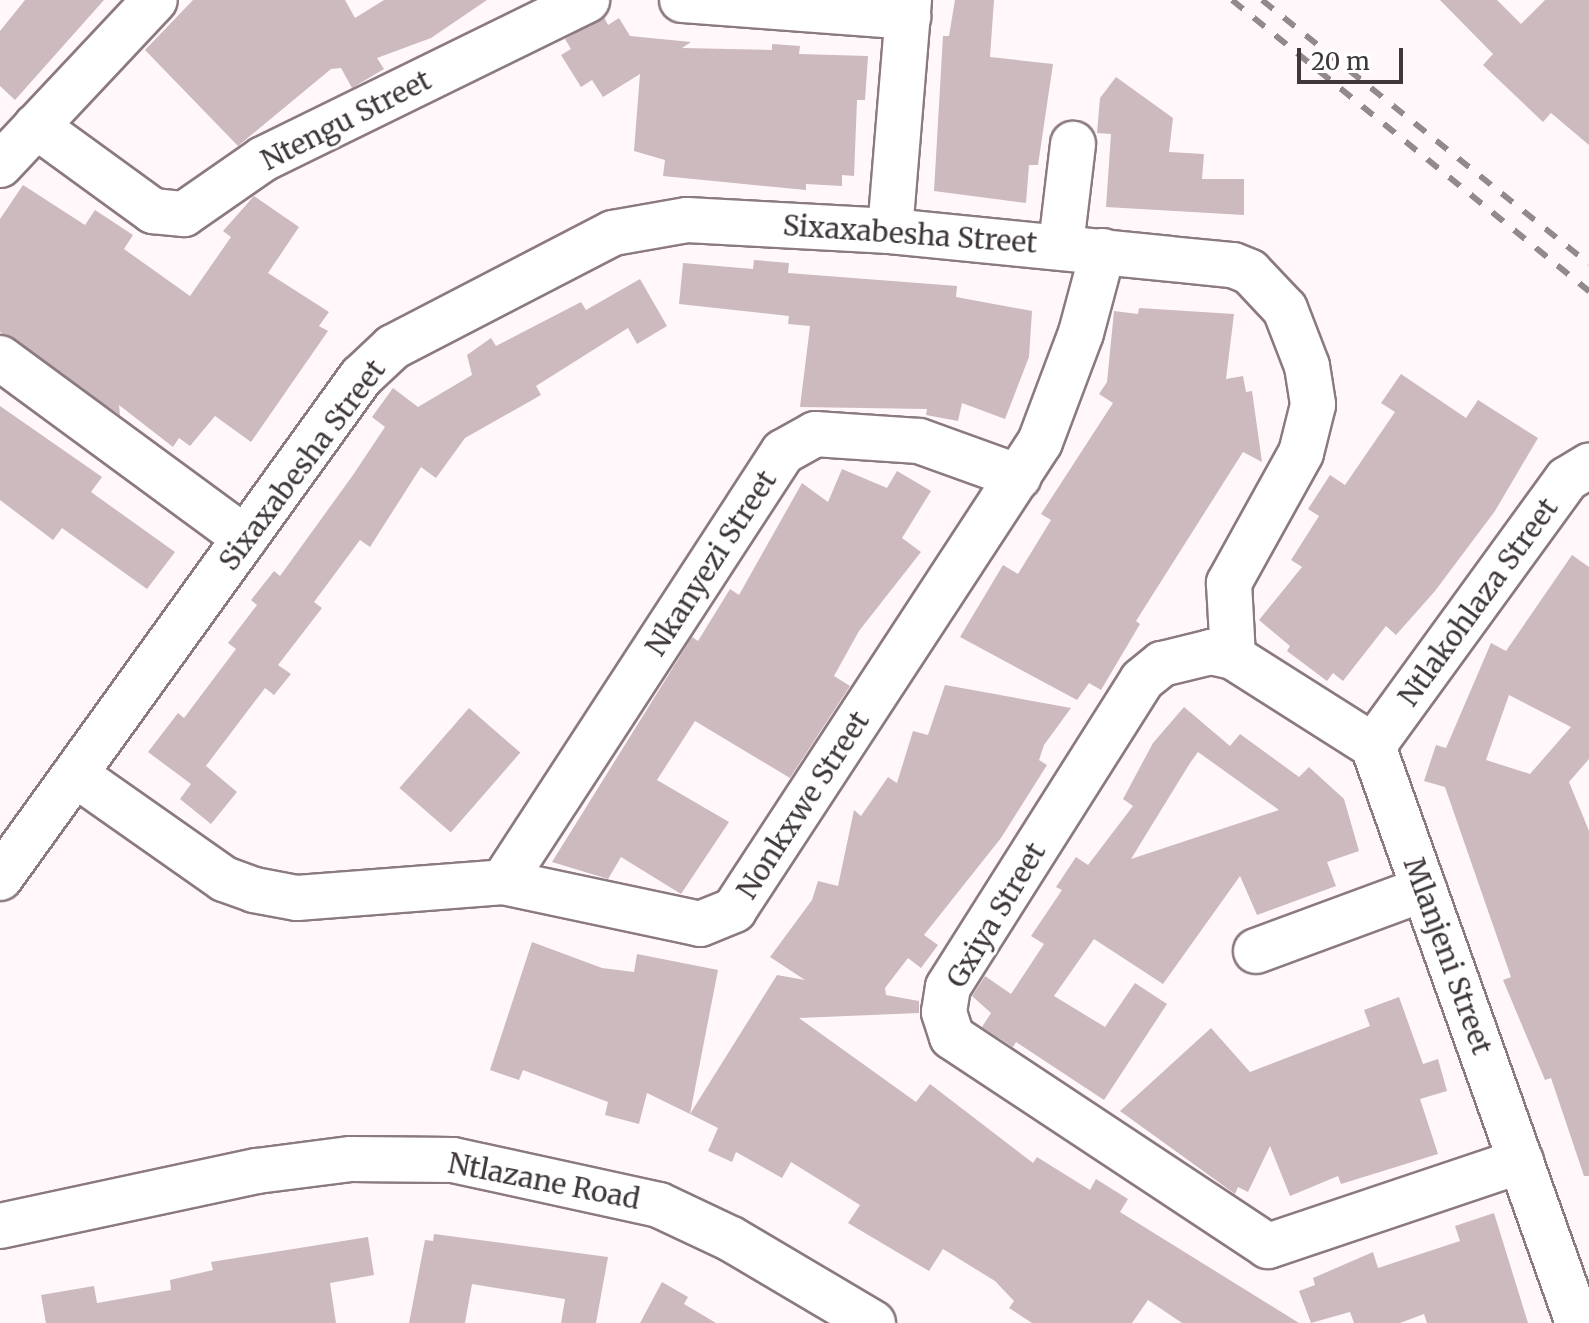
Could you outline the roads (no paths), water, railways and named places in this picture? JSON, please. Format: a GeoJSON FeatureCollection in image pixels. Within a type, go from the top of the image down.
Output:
{"type":"FeatureCollection","features":[{"type":"Feature","properties":{"kind":"street"},"geometry":{"type":"LineString","coordinates":[[0,165],[155,0]]}},
{"type":"Feature","properties":{"kind":"street","name":"Ntengu Street"},"geometry":{"type":"LineString","coordinates":[[36,126],[153,211],[168,217],[184,214],[263,159],[587,0]]}},
{"type":"Feature","properties":{"kind":"street"},"geometry":{"type":"LineString","coordinates":[[682,0],[909,9],[890,231]]}},
{"type":"Feature","properties":{"kind":"street","name":"Sixaxabesha Street"},"geometry":{"type":"LineString","coordinates":[[1061,245],[1073,144]]}},
{"type":"Feature","properties":{"kind":"street","name":"Sixaxabesha Street"},"geometry":{"type":"LineString","coordinates":[[0,878],[361,377],[393,347],[613,233],[687,220],[890,231],[1061,245],[1233,265],[1250,272],[1285,309],[1307,366],[1313,405],[1301,453],[1229,583],[1233,657]]}},
{"type":"Feature","properties":{"kind":"street","name":"Nonkxwe Street"},"geometry":{"type":"LineString","coordinates":[[76,775],[224,879],[254,890],[297,898],[503,882],[700,924],[734,910],[1040,442],[1081,333],[1103,251]]}},
{"type":"Feature","properties":{"kind":"street"},"geometry":{"type":"LineString","coordinates":[[0,358],[245,538]]}},
{"type":"Feature","properties":{"kind":"street","name":"Nkanyezi Street"},"geometry":{"type":"LineString","coordinates":[[503,882],[783,452],[815,434],[919,441],[1019,477]]}},
{"type":"Feature","properties":{"kind":"street","name":"Ntlakohlaza Street"},"geometry":{"type":"LineString","coordinates":[[1373,746],[1567,479],[1589,466]]}},
{"type":"Feature","properties":{"kind":"street","name":"Gxiya Street"},"geometry":{"type":"LineString","coordinates":[[1233,657],[1185,655],[1142,680],[948,987],[944,1012],[952,1037],[1268,1246],[1521,1161]]}},
{"type":"Feature","properties":{"kind":"street"},"geometry":{"type":"LineString","coordinates":[[1233,657],[1373,746]]}},
{"type":"Feature","properties":{"kind":"street","name":"Mlanjeni Street"},"geometry":{"type":"LineString","coordinates":[[1373,746],[1578,1323]]}},
{"type":"Feature","properties":{"kind":"street"},"geometry":{"type":"LineString","coordinates":[[1256,951],[1424,889]]}},
{"type":"Feature","properties":{"kind":"street","name":"Ntlazane Road"},"geometry":{"type":"LineString","coordinates":[[0,1226],[257,1171],[351,1159],[453,1160],[659,1205],[731,1239],[873,1323]]}},
{"type":"Feature","properties":{"kind":"railway"},"geometry":{"type":"LineString","coordinates":[[1232,0],[1589,291]]}},
{"type":"Feature","properties":{"kind":"railway"},"geometry":{"type":"LineString","coordinates":[[1262,0],[1589,264]]}}]}
